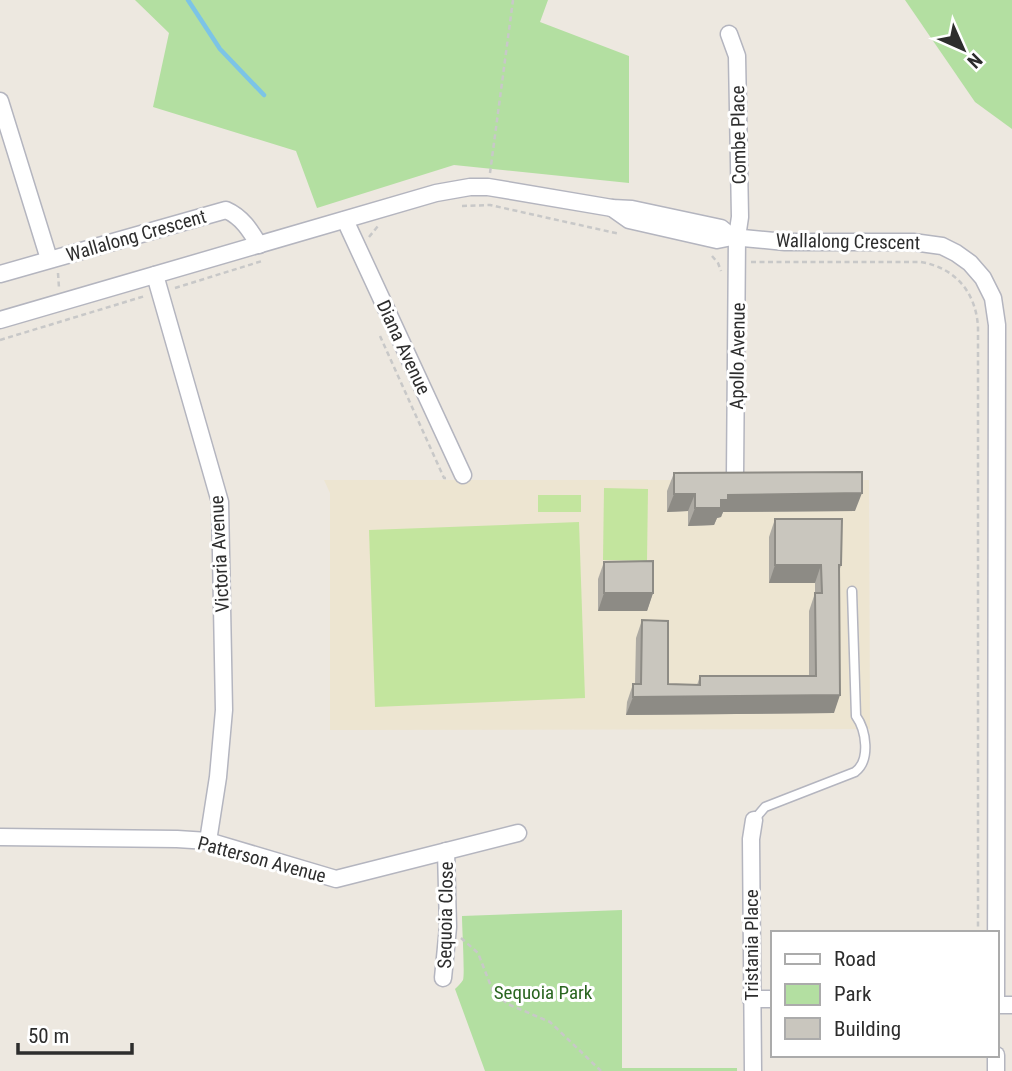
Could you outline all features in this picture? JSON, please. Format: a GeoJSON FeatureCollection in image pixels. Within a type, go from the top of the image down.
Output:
{"type":"FeatureCollection","features":[{"type":"Feature","properties":{"kind":"street","name":"Combe Place"},"geometry":{"type":"LineString","coordinates":[[729,34],[737,56],[740,217],[735,237]]}},
{"type":"Feature","properties":{"kind":"street"},"geometry":{"type":"LineString","coordinates":[[0,101],[53,258]]}},
{"type":"Feature","properties":{"kind":"street","name":"Wallalong Crescent"},"geometry":{"type":"LineString","coordinates":[[0,320],[436,192],[470,187],[488,187],[632,209],[721,228],[735,237],[785,242],[928,243],[956,253],[970,263],[983,278],[996,311],[1004,508],[1004,759],[998,942]]}},
{"type":"Feature","properties":{"kind":"street","name":"Wallalong Crescent"},"geometry":{"type":"LineString","coordinates":[[0,274],[226,210],[236,214],[259,245]]}},
{"type":"Feature","properties":{"kind":"street","name":"Diana Avenue"},"geometry":{"type":"LineString","coordinates":[[345,220],[463,475]]}},
{"type":"Feature","properties":{"kind":"street","name":"Apollo Avenue"},"geometry":{"type":"LineString","coordinates":[[735,237],[735,476]]}},
{"type":"Feature","properties":{"kind":"street","name":"Victoria Avenue"},"geometry":{"type":"LineString","coordinates":[[155,275],[220,502],[224,710],[218,778],[208,841]]}},
{"type":"Feature","properties":{"kind":"street","name":"Tristania Place"},"geometry":{"type":"LineString","coordinates":[[752,1071],[751,839],[754,820]]}},
{"type":"Feature","properties":{"kind":"street","name":"Patterson Avenue"},"geometry":{"type":"LineString","coordinates":[[0,837],[208,841],[336,879],[518,833]]}},
{"type":"Feature","properties":{"kind":"street","name":"Sequoia Close"},"geometry":{"type":"LineString","coordinates":[[443,978],[448,927],[446,851]]}},
{"type":"Feature","properties":{"kind":"street"},"geometry":{"type":"LineString","coordinates":[[751,999],[771,999]]}},
{"type":"Feature","properties":{"kind":"lane"},"geometry":{"type":"LineString","coordinates":[[754,820],[765,807],[856,772],[862,767],[865,759],[863,726],[856,716],[852,591]]}},
{"type":"Feature","properties":{"kind":"path"},"geometry":{"type":"LineString","coordinates":[[488,187],[513,0]]}},
{"type":"Feature","properties":{"kind":"path"},"geometry":{"type":"LineString","coordinates":[[452,206],[490,205],[622,234]]}},
{"type":"Feature","properties":{"kind":"path"},"geometry":{"type":"LineString","coordinates":[[368,239],[378,226]]}},
{"type":"Feature","properties":{"kind":"path"},"geometry":{"type":"LineString","coordinates":[[704,253],[712,256],[718,263],[721,273]]}},
{"type":"Feature","properties":{"kind":"path"},"geometry":{"type":"LineString","coordinates":[[53,258],[59,301]]}},
{"type":"Feature","properties":{"kind":"path"},"geometry":{"type":"LineString","coordinates":[[175,288],[273,258]]}},
{"type":"Feature","properties":{"kind":"path"},"geometry":{"type":"LineString","coordinates":[[751,262],[934,264],[946,269],[961,282],[975,306],[978,327],[978,931]]}},
{"type":"Feature","properties":{"kind":"path"},"geometry":{"type":"LineString","coordinates":[[0,340],[145,296]]}},
{"type":"Feature","properties":{"kind":"path"},"geometry":{"type":"LineString","coordinates":[[377,329],[444,478]]}},
{"type":"Feature","properties":{"kind":"path"},"geometry":{"type":"LineString","coordinates":[[448,927],[478,953],[494,993],[510,1005],[551,1022],[601,1071]]}},
{"type":"Feature","properties":{"kind":"shaded area"},"geometry":{"type":"Polygon","coordinates":[[[324,480],[869,480],[870,729],[330,730],[330,493],[324,480]]]}},
{"type":"Feature","properties":{"kind":"green space"},"geometry":{"type":"Polygon","coordinates":[[[135,0],[548,0],[540,22],[629,56],[629,183],[454,165],[317,208],[296,151],[153,107],[169,33],[135,0]]]}},
{"type":"Feature","properties":{"kind":"green space"},"geometry":{"type":"Polygon","coordinates":[[[905,0],[1012,0],[1012,129],[975,102],[905,0]]]}},
{"type":"Feature","properties":{"kind":"green space"},"geometry":{"type":"Polygon","coordinates":[[[604,488],[648,489],[647,561],[603,560],[604,488]]]}},
{"type":"Feature","properties":{"kind":"green space"},"geometry":{"type":"Polygon","coordinates":[[[538,495],[581,495],[581,512],[538,512],[538,495]]]}},
{"type":"Feature","properties":{"kind":"green space"},"geometry":{"type":"Polygon","coordinates":[[[579,522],[585,698],[375,707],[369,530],[579,522]]]}},
{"type":"Feature","properties":{"kind":"green space","name":"Sequoia Park"},"geometry":{"type":"Polygon","coordinates":[[[622,910],[622,1068],[737,1068],[737,1071],[485,1071],[455,989],[464,976],[462,916],[622,910]]]}},
{"type":"Feature","properties":{"kind":"building"},"geometry":{"type":"Polygon","coordinates":[[[862,472],[862,493],[728,495],[728,500],[721,500],[721,508],[695,508],[695,494],[674,494],[674,473],[862,472]]]}},
{"type":"Feature","properties":{"kind":"building"},"geometry":{"type":"Polygon","coordinates":[[[775,519],[842,519],[839,565],[840,695],[633,697],[633,684],[641,684],[642,620],[668,621],[668,684],[700,685],[700,676],[816,676],[815,593],[822,593],[821,565],[775,565],[775,519]]]}},
{"type":"Feature","properties":{"kind":"building"},"geometry":{"type":"Polygon","coordinates":[[[653,561],[653,593],[604,593],[604,562],[653,561]]]}},
{"type":"Feature","properties":{"kind":"waterway"},"geometry":{"type":"LineString","coordinates":[[188,0],[220,49],[264,95]]}}]}
